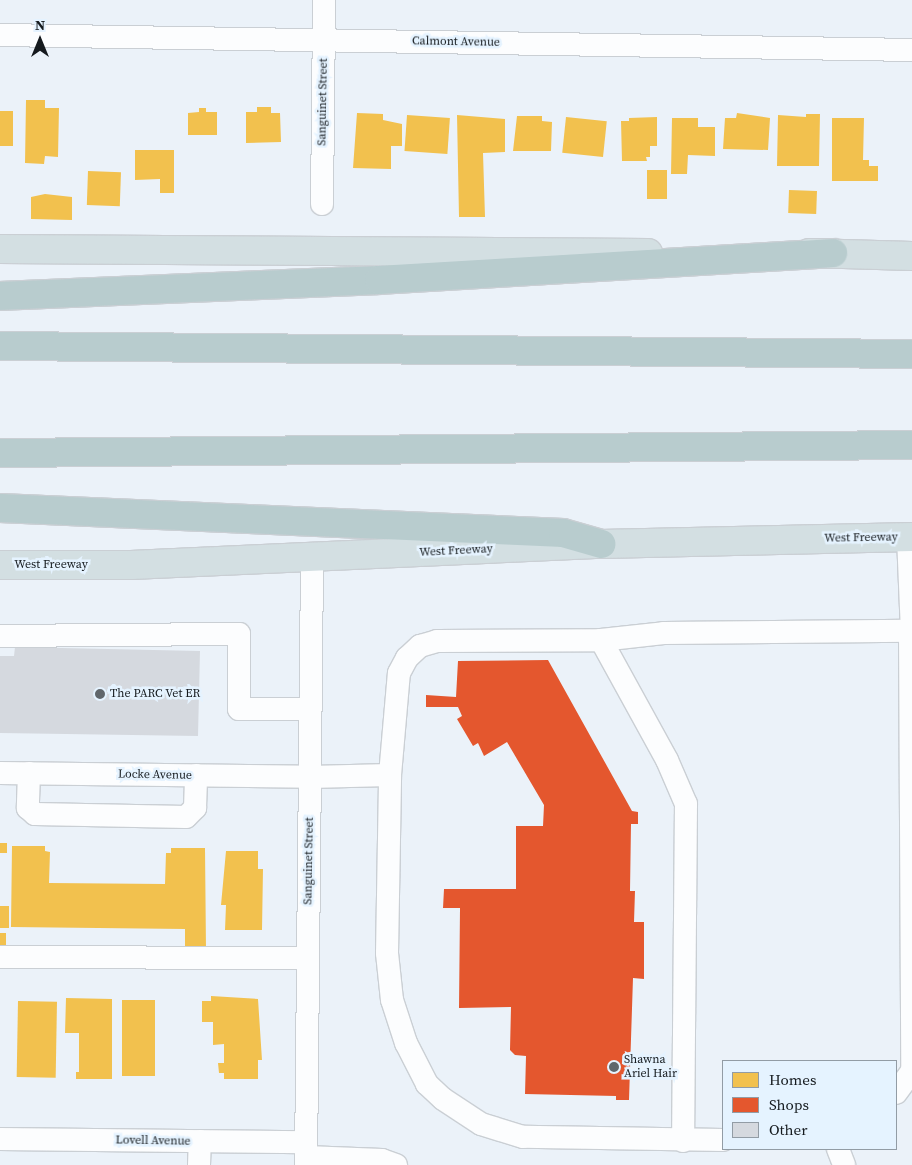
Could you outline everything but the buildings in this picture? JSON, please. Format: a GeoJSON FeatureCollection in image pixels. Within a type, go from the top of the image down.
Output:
{"type":"FeatureCollection","features":[{"type":"Feature","properties":{"kind":"highway"},"geometry":{"type":"LineString","coordinates":[[0,296],[379,280],[833,253]]}},
{"type":"Feature","properties":{"kind":"highway"},"geometry":{"type":"LineString","coordinates":[[0,346],[912,354]]}},
{"type":"Feature","properties":{"kind":"highway"},"geometry":{"type":"LineString","coordinates":[[0,453],[912,445]]}},
{"type":"Feature","properties":{"kind":"highway"},"geometry":{"type":"LineString","coordinates":[[0,508],[563,533],[601,544]]}},
{"type":"Feature","properties":{"kind":"main road"},"geometry":{"type":"LineString","coordinates":[[0,249],[833,253],[912,256]]}},
{"type":"Feature","properties":{"kind":"main road","name":"West Freeway"},"geometry":{"type":"LineString","coordinates":[[0,565],[131,565],[601,544],[910,537]]}},
{"type":"Feature","properties":{"kind":"street","name":"Sanguinet Street"},"geometry":{"type":"LineString","coordinates":[[322,204],[324,0]]}},
{"type":"Feature","properties":{"kind":"street","name":"Calmont Avenue"},"geometry":{"type":"LineString","coordinates":[[0,35],[324,39],[740,50],[912,50]]}},
{"type":"Feature","properties":{"kind":"street"},"geometry":{"type":"LineString","coordinates":[[897,1092],[912,1071],[910,537]]}},
{"type":"Feature","properties":{"kind":"street","name":"Sanguinet Street"},"geometry":{"type":"LineString","coordinates":[[306,1155],[312,558]]}},
{"type":"Feature","properties":{"kind":"street"},"geometry":{"type":"LineString","coordinates":[[722,1140],[539,1138],[510,1134],[460,1112],[427,1084],[399,1024],[388,978],[390,775],[399,673],[407,658],[420,646],[437,641],[601,640],[664,633],[911,631]]}},
{"type":"Feature","properties":{"kind":"street"},"geometry":{"type":"LineString","coordinates":[[0,636],[239,634],[239,708],[310,708]]}},
{"type":"Feature","properties":{"kind":"street"},"geometry":{"type":"LineString","coordinates":[[601,640],[667,760],[686,804],[683,1141]]}},
{"type":"Feature","properties":{"kind":"street","name":"Locke Avenue"},"geometry":{"type":"LineString","coordinates":[[0,773],[310,777],[390,775]]}},
{"type":"Feature","properties":{"kind":"street"},"geometry":{"type":"LineString","coordinates":[[29,774],[28,808],[35,814],[186,817],[194,808],[196,775]]}},
{"type":"Feature","properties":{"kind":"street"},"geometry":{"type":"LineString","coordinates":[[0,957],[308,958]]}},
{"type":"Feature","properties":{"kind":"street","name":"Lovell Avenue"},"geometry":{"type":"LineString","coordinates":[[0,1139],[200,1141],[306,1155],[382,1160],[396,1165]]}},
{"type":"Feature","properties":{"kind":"street"},"geometry":{"type":"LineString","coordinates":[[198,1165],[200,1141]]}},
{"type":"Feature","properties":{"kind":"street"},"geometry":{"type":"LineString","coordinates":[[838,1150],[844,1165]]}},
{"type":"Feature","properties":{"kind":"place","name":"The PARC Vet ER"},"geometry":{"type":"Point","coordinates":[100,694]}},
{"type":"Feature","properties":{"kind":"place","name":"Shawna Ariel Hair"},"geometry":{"type":"Point","coordinates":[614,1067]}}]}
